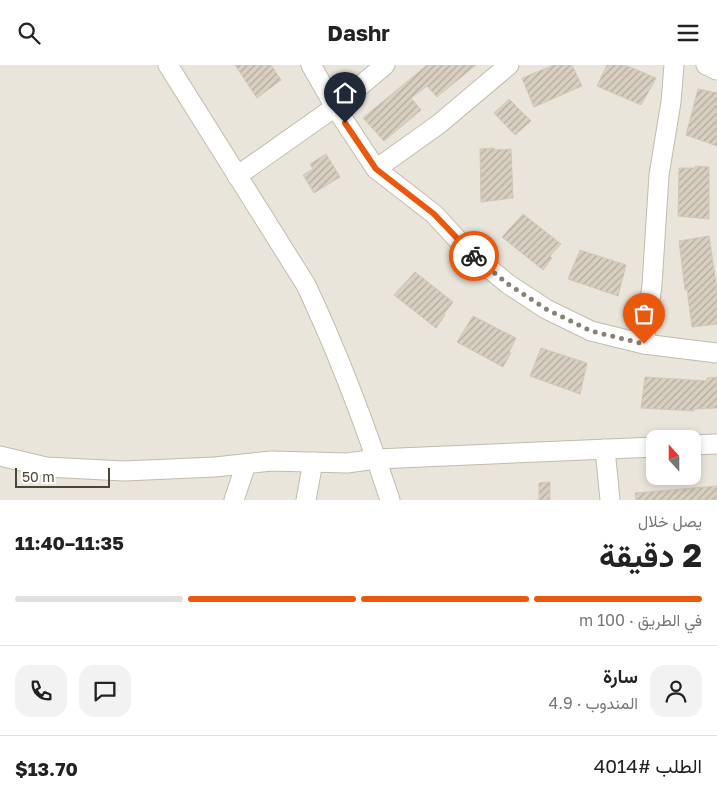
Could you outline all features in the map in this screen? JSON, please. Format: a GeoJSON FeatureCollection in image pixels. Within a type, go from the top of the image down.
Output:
{"type":"FeatureCollection","features":[{"type":"Feature","properties":{"kind":"street"},"geometry":{"type":"LineString","coordinates":[[168,65],[306,285],[324,325],[390,500]]}},
{"type":"Feature","properties":{"kind":"street"},"geometry":{"type":"LineString","coordinates":[[311,65],[335,107],[376,169],[434,214],[469,252],[508,284],[546,309],[591,331],[644,344],[717,353]]}},
{"type":"Feature","properties":{"kind":"street"},"geometry":{"type":"LineString","coordinates":[[237,176],[335,107],[385,65]]}},
{"type":"Feature","properties":{"kind":"street"},"geometry":{"type":"LineString","coordinates":[[376,169],[439,123],[509,65]]}},
{"type":"Feature","properties":{"kind":"street"},"geometry":{"type":"LineString","coordinates":[[644,344],[652,285],[659,175],[674,65]]}},
{"type":"Feature","properties":{"kind":"street"},"geometry":{"type":"LineString","coordinates":[[706,65],[717,70]]}},
{"type":"Feature","properties":{"kind":"street"},"geometry":{"type":"LineString","coordinates":[[701,445],[717,444]]}},
{"type":"Feature","properties":{"kind":"street"},"geometry":{"type":"LineString","coordinates":[[0,456],[46,467],[124,471],[216,467],[271,461],[347,463],[376,459],[646,447]]}},
{"type":"Feature","properties":{"kind":"street"},"geometry":{"type":"LineString","coordinates":[[605,449],[610,500]]}},
{"type":"Feature","properties":{"kind":"street"},"geometry":{"type":"LineString","coordinates":[[306,500],[313,461]]}},
{"type":"Feature","properties":{"kind":"street"},"geometry":{"type":"LineString","coordinates":[[234,500],[246,464]]}},
{"type":"Feature","properties":{"kind":"shaded area"},"geometry":{"type":"Polygon","coordinates":[[[0,65],[717,65],[717,500],[0,500],[0,65]]]}},
{"type":"Feature","properties":{"kind":"building"},"geometry":{"type":"Polygon","coordinates":[[[235,65],[271,65],[281,80],[257,98],[235,65]]]}},
{"type":"Feature","properties":{"kind":"building"},"geometry":{"type":"Polygon","coordinates":[[[427,65],[476,65],[437,97],[427,86],[411,98],[421,110],[384,141],[363,118],[427,65]]]}},
{"type":"Feature","properties":{"kind":"building"},"geometry":{"type":"Polygon","coordinates":[[[554,65],[572,65],[582,86],[534,107],[522,78],[554,65]]]}},
{"type":"Feature","properties":{"kind":"building"},"geometry":{"type":"Polygon","coordinates":[[[607,65],[625,65],[656,78],[641,105],[597,86],[607,65]]]}},
{"type":"Feature","properties":{"kind":"building"},"geometry":{"type":"Polygon","coordinates":[[[698,89],[717,93],[717,146],[686,135],[698,89]]]}},
{"type":"Feature","properties":{"kind":"building"},"geometry":{"type":"Polygon","coordinates":[[[509,99],[531,121],[515,135],[494,113],[509,99]]]}},
{"type":"Feature","properties":{"kind":"building"},"geometry":{"type":"Polygon","coordinates":[[[494,148],[494,150],[511,149],[513,198],[481,202],[480,149],[494,148]]]}},
{"type":"Feature","properties":{"kind":"building"},"geometry":{"type":"Polygon","coordinates":[[[326,154],[340,177],[314,193],[303,175],[313,169],[310,164],[326,154]]]}},
{"type":"Feature","properties":{"kind":"building"},"geometry":{"type":"Polygon","coordinates":[[[695,166],[709,167],[709,219],[678,216],[679,168],[696,168],[695,166]]]}},
{"type":"Feature","properties":{"kind":"building"},"geometry":{"type":"Polygon","coordinates":[[[523,214],[561,244],[550,256],[552,258],[543,270],[502,237],[523,214]]]}},
{"type":"Feature","properties":{"kind":"building"},"geometry":{"type":"Polygon","coordinates":[[[709,236],[717,289],[717,324],[692,327],[679,241],[709,236]]]}},
{"type":"Feature","properties":{"kind":"building"},"geometry":{"type":"Polygon","coordinates":[[[580,250],[626,265],[618,296],[568,279],[580,250]]]}},
{"type":"Feature","properties":{"kind":"building"},"geometry":{"type":"Polygon","coordinates":[[[415,272],[453,302],[436,328],[394,295],[415,272]]]}},
{"type":"Feature","properties":{"kind":"building"},"geometry":{"type":"Polygon","coordinates":[[[473,316],[516,338],[509,352],[511,353],[503,367],[457,342],[473,316]]]}},
{"type":"Feature","properties":{"kind":"building"},"geometry":{"type":"Polygon","coordinates":[[[541,348],[587,363],[580,394],[530,376],[541,348]]]}},
{"type":"Feature","properties":{"kind":"building"},"geometry":{"type":"Polygon","coordinates":[[[645,377],[707,381],[707,378],[717,377],[717,408],[694,409],[694,411],[641,408],[645,377]]]}},
{"type":"Feature","properties":{"kind":"building"},"geometry":{"type":"Polygon","coordinates":[[[550,482],[550,500],[539,500],[539,483],[550,482]]]}},
{"type":"Feature","properties":{"kind":"building"},"geometry":{"type":"Polygon","coordinates":[[[717,486],[717,500],[636,500],[635,493],[717,486]]]}},
{"type":"Feature","properties":{"kind":"way so far"},"geometry":{"type":"LineString","coordinates":[[474,256],[508,284],[546,309],[591,331],[644,344]]}},
{"type":"Feature","properties":{"kind":"route"},"geometry":{"type":"LineString","coordinates":[[345,123],[376,169],[434,214],[474,256]]}}]}
